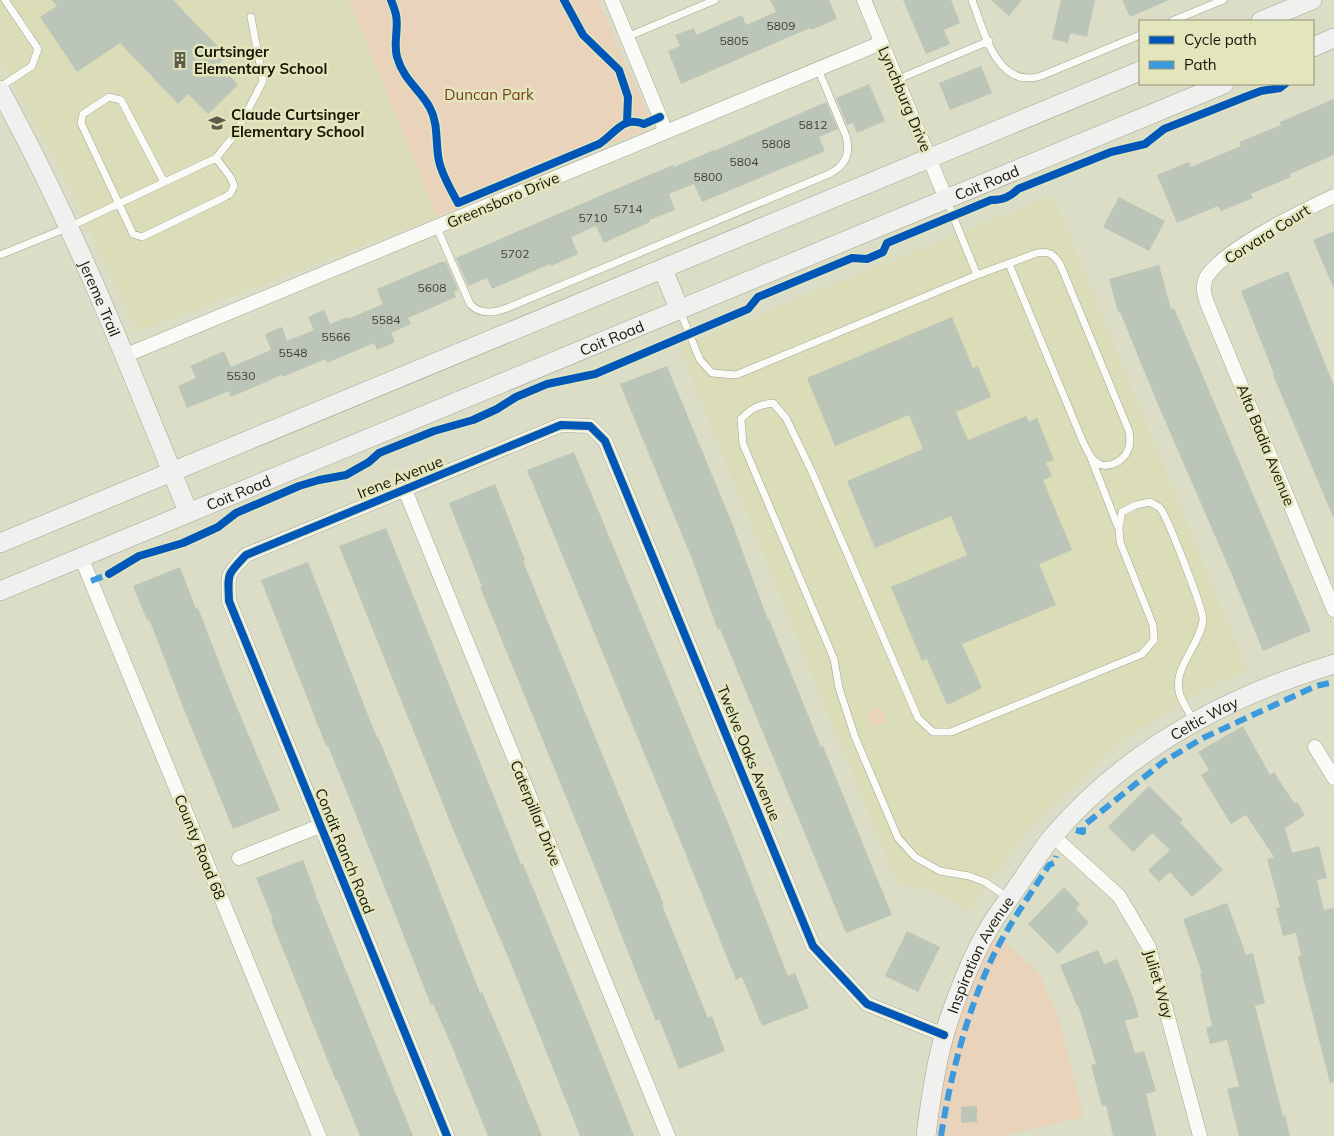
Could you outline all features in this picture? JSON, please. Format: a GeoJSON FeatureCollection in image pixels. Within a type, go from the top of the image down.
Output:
{"type":"FeatureCollection","features":[{"type":"Feature","properties":{"kind":"main road"},"geometry":{"type":"LineString","coordinates":[[1262,20],[1312,0]]}},
{"type":"Feature","properties":{"kind":"main road"},"geometry":{"type":"LineString","coordinates":[[1314,47],[1334,38]]}},
{"type":"Feature","properties":{"kind":"main road"},"geometry":{"type":"LineString","coordinates":[[0,543],[1139,71]]}},
{"type":"Feature","properties":{"kind":"main road","name":"Coit Road"},"geometry":{"type":"LineString","coordinates":[[0,590],[1222,85]]}},
{"type":"Feature","properties":{"kind":"main road","name":"Jereme Trail"},"geometry":{"type":"LineString","coordinates":[[0,88],[69,227],[188,512]]}},
{"type":"Feature","properties":{"kind":"main road"},"geometry":{"type":"LineString","coordinates":[[663,269],[679,309]]}},
{"type":"Feature","properties":{"kind":"main road","name":"Celtic Way"},"geometry":{"type":"LineString","coordinates":[[1089,798],[1127,766],[1170,736],[1214,711],[1257,692],[1334,664]]}},
{"type":"Feature","properties":{"kind":"main road","name":"Inspiration Avenue"},"geometry":{"type":"LineString","coordinates":[[926,1136],[944,1035],[965,978],[988,928],[1053,836],[1089,798]]}},
{"type":"Feature","properties":{"kind":"street"},"geometry":{"type":"LineString","coordinates":[[612,0],[666,132]]}},
{"type":"Feature","properties":{"kind":"street","name":"Lynchburg Drive"},"geometry":{"type":"LineString","coordinates":[[864,0],[946,198]]}},
{"type":"Feature","properties":{"kind":"street","name":"Greensboro Drive"},"geometry":{"type":"LineString","coordinates":[[124,356],[882,43]]}},
{"type":"Feature","properties":{"kind":"street","name":"Corvara Court"},"geometry":{"type":"LineString","coordinates":[[1206,279],[1224,259],[1260,235],[1334,196]]}},
{"type":"Feature","properties":{"kind":"street","name":"Alta Badia Avenue"},"geometry":{"type":"LineString","coordinates":[[1206,279],[1204,292],[1207,303],[1334,610]]}},
{"type":"Feature","properties":{"kind":"street","name":"Irene Avenue"},"geometry":{"type":"LineString","coordinates":[[229,574],[246,556],[561,425],[590,426]]}},
{"type":"Feature","properties":{"kind":"street","name":"Twelve Oaks Avenue"},"geometry":{"type":"LineString","coordinates":[[590,426],[606,440],[813,946],[867,1004],[944,1035]]}},
{"type":"Feature","properties":{"kind":"street","name":"Caterpillar Drive"},"geometry":{"type":"LineString","coordinates":[[405,490],[668,1136]]}},
{"type":"Feature","properties":{"kind":"street","name":"County Road 68"},"geometry":{"type":"LineString","coordinates":[[81,557],[319,1136]]}},
{"type":"Feature","properties":{"kind":"street","name":"Condit Ranch Road"},"geometry":{"type":"LineString","coordinates":[[229,574],[229,601],[447,1136]]}},
{"type":"Feature","properties":{"kind":"street"},"geometry":{"type":"LineString","coordinates":[[1315,747],[1334,778]]}},
{"type":"Feature","properties":{"kind":"street"},"geometry":{"type":"LineString","coordinates":[[239,858],[320,826]]}},
{"type":"Feature","properties":{"kind":"street","name":"Juliet Way"},"geometry":{"type":"LineString","coordinates":[[1053,836],[1118,896],[1149,947],[1200,1136]]}},
{"type":"Feature","properties":{"kind":"lane"},"geometry":{"type":"LineString","coordinates":[[0,88],[32,66],[38,49],[5,0]]}},
{"type":"Feature","properties":{"kind":"lane"},"geometry":{"type":"LineString","coordinates":[[627,36],[715,0]]}},
{"type":"Feature","properties":{"kind":"lane"},"geometry":{"type":"LineString","coordinates":[[972,0],[998,62],[1007,72],[1019,78],[1030,79],[1139,35]]}},
{"type":"Feature","properties":{"kind":"lane"},"geometry":{"type":"LineString","coordinates":[[1174,20],[1223,0]]}},
{"type":"Feature","properties":{"kind":"lane"},"geometry":{"type":"LineString","coordinates":[[0,255],[69,227],[216,158],[236,134],[263,81],[251,17]]}},
{"type":"Feature","properties":{"kind":"lane"},"geometry":{"type":"LineString","coordinates":[[896,80],[989,41]]}},
{"type":"Feature","properties":{"kind":"lane"},"geometry":{"type":"LineString","coordinates":[[437,228],[470,304],[481,311],[493,312],[829,174],[843,164],[848,156],[849,148],[846,136],[818,69]]}},
{"type":"Feature","properties":{"kind":"lane"},"geometry":{"type":"LineString","coordinates":[[164,182],[121,100],[109,97],[83,114],[81,122],[119,204],[134,234],[137,236],[142,237],[187,216],[223,198],[232,190],[234,186],[231,178],[216,158]]}},
{"type":"Feature","properties":{"kind":"lane"},"geometry":{"type":"LineString","coordinates":[[946,198],[977,275]]}},
{"type":"Feature","properties":{"kind":"lane"},"geometry":{"type":"LineString","coordinates":[[679,309],[700,360],[712,373],[736,375],[977,275],[1037,253],[1046,252],[1052,254],[1060,264],[1129,431],[1131,440],[1129,449],[1124,457],[1116,463],[1107,466],[1091,458]]}},
{"type":"Feature","properties":{"kind":"lane"},"geometry":{"type":"LineString","coordinates":[[1009,264],[1091,458],[1118,528],[1120,542],[1153,625],[1154,640],[1142,654],[951,732],[933,732],[918,718],[812,472],[786,418],[773,403],[758,404],[741,420],[743,444],[834,659],[839,688],[854,737],[898,838],[915,856],[940,871],[969,876],[985,882],[1009,898]]}},
{"type":"Feature","properties":{"kind":"lane"},"geometry":{"type":"LineString","coordinates":[[1118,528],[1122,512],[1136,505],[1150,502],[1160,508],[1175,540],[1204,617],[1201,634],[1185,661],[1177,680],[1180,695],[1194,722]]}},
{"type":"Feature","properties":{"kind":"shaded area","name":"Claude Curtsinger Elementary School"},"geometry":{"type":"Polygon","coordinates":[[[0,0],[349,0],[437,217],[137,332],[68,185],[0,61],[0,0]]]}},
{"type":"Feature","properties":{"kind":"shaded area"},"geometry":{"type":"Polygon","coordinates":[[[1053,195],[1247,670],[1209,687],[1121,741],[1030,826],[969,911],[938,894],[896,881],[679,347],[1053,195]]]}},
{"type":"Feature","properties":{"kind":"green space","name":"Duncan Park"},"geometry":{"type":"Polygon","coordinates":[[[349,0],[598,0],[648,114],[648,124],[643,131],[437,217],[349,0]]]}},
{"type":"Feature","properties":{"kind":"green space"},"geometry":{"type":"Polygon","coordinates":[[[877,708],[883,711],[886,717],[883,723],[877,726],[871,723],[868,717],[871,711],[877,708]]]}},
{"type":"Feature","properties":{"kind":"green space"},"geometry":{"type":"Polygon","coordinates":[[[999,936],[1040,975],[1058,1016],[1084,1117],[1000,1136],[932,1136],[949,1052],[964,1007],[985,953],[999,936]]]}},
{"type":"Feature","properties":{"kind":"building","name":"Curtsinger Elementary School"},"geometry":{"type":"Polygon","coordinates":[[[52,0],[173,0],[227,56],[219,64],[238,85],[208,114],[188,94],[178,104],[120,43],[77,72],[40,17],[57,6],[52,0]]]}},
{"type":"Feature","properties":{"kind":"building"},"geometry":{"type":"Polygon","coordinates":[[[770,0],[829,0],[837,19],[811,30],[810,28],[681,84],[668,51],[680,46],[675,35],[694,28],[696,35],[742,15],[746,25],[776,12],[770,0]]]}},
{"type":"Feature","properties":{"kind":"building"},"geometry":{"type":"Polygon","coordinates":[[[903,0],[951,0],[960,23],[944,30],[950,44],[926,54],[903,0]]]}},
{"type":"Feature","properties":{"kind":"building"},"geometry":{"type":"Polygon","coordinates":[[[991,0],[1022,0],[1009,16],[991,0]]]}},
{"type":"Feature","properties":{"kind":"building"},"geometry":{"type":"Polygon","coordinates":[[[1061,0],[1095,0],[1087,37],[1070,33],[1068,43],[1052,39],[1061,0]]]}},
{"type":"Feature","properties":{"kind":"building"},"geometry":{"type":"Polygon","coordinates":[[[1122,0],[1169,0],[1130,17],[1122,0]]]}},
{"type":"Feature","properties":{"kind":"building"},"geometry":{"type":"Polygon","coordinates":[[[981,66],[992,93],[950,110],[939,83],[981,66]]]}},
{"type":"Feature","properties":{"kind":"building"},"geometry":{"type":"Polygon","coordinates":[[[869,84],[885,121],[857,133],[853,123],[847,125],[836,98],[869,84]]]}},
{"type":"Feature","properties":{"kind":"building"},"geometry":{"type":"Polygon","coordinates":[[[1334,99],[1334,155],[1290,174],[1291,177],[1251,194],[1253,198],[1221,211],[1218,206],[1177,223],[1157,175],[1189,162],[1191,167],[1241,146],[1239,142],[1281,125],[1280,122],[1334,99]]]}},
{"type":"Feature","properties":{"kind":"building"},"geometry":{"type":"Polygon","coordinates":[[[826,102],[838,129],[819,137],[825,151],[702,202],[694,184],[669,194],[675,210],[649,220],[650,222],[604,243],[596,226],[571,237],[578,254],[492,289],[487,278],[468,286],[456,258],[644,177],[714,151],[826,102]]]}},
{"type":"Feature","properties":{"kind":"building"},"geometry":{"type":"Polygon","coordinates":[[[1119,197],[1165,221],[1149,251],[1103,227],[1119,197]]]}},
{"type":"Feature","properties":{"kind":"building"},"geometry":{"type":"Polygon","coordinates":[[[1334,231],[1334,289],[1313,240],[1334,231]]]}},
{"type":"Feature","properties":{"kind":"building"},"geometry":{"type":"Polygon","coordinates":[[[441,262],[446,262],[458,290],[454,292],[456,297],[408,318],[411,324],[391,333],[395,342],[377,350],[374,343],[327,363],[326,359],[282,377],[282,375],[231,397],[229,391],[187,408],[178,386],[196,378],[190,366],[224,351],[231,367],[271,350],[265,334],[282,327],[287,341],[314,330],[308,317],[324,310],[330,324],[347,317],[348,319],[383,304],[377,289],[441,262]]]}},
{"type":"Feature","properties":{"kind":"building"},"geometry":{"type":"Polygon","coordinates":[[[1159,265],[1171,309],[1174,308],[1311,631],[1263,651],[1120,312],[1118,312],[1109,279],[1159,265]]]}},
{"type":"Feature","properties":{"kind":"building"},"geometry":{"type":"Polygon","coordinates":[[[1288,271],[1334,386],[1334,519],[1273,375],[1241,291],[1288,271]]]}},
{"type":"Feature","properties":{"kind":"building"},"geometry":{"type":"Polygon","coordinates":[[[952,317],[973,368],[978,366],[991,397],[956,412],[968,440],[1026,416],[1029,422],[1037,418],[1054,460],[1046,463],[1052,476],[1043,480],[1072,550],[1039,564],[1056,605],[962,644],[982,688],[947,705],[927,659],[922,661],[891,587],[967,555],[951,516],[875,548],[847,481],[923,449],[909,415],[835,446],[807,378],[952,317]]]}},
{"type":"Feature","properties":{"kind":"building"},"geometry":{"type":"Polygon","coordinates":[[[667,366],[734,528],[768,620],[821,747],[823,746],[892,915],[846,933],[720,629],[718,630],[690,554],[620,384],[667,366]]]}},
{"type":"Feature","properties":{"kind":"building"},"geometry":{"type":"Polygon","coordinates":[[[574,452],[730,828],[788,976],[795,973],[809,1008],[762,1026],[742,977],[736,980],[527,470],[574,452]]]}},
{"type":"Feature","properties":{"kind":"building"},"geometry":{"type":"Polygon","coordinates":[[[495,484],[525,560],[523,561],[664,905],[662,905],[708,1018],[712,1016],[725,1051],[679,1069],[659,1019],[656,1021],[637,975],[480,587],[482,587],[449,503],[495,484]]]}},
{"type":"Feature","properties":{"kind":"building"},"geometry":{"type":"Polygon","coordinates":[[[386,528],[521,864],[523,864],[634,1136],[580,1136],[509,959],[455,834],[339,546],[386,528]]]}},
{"type":"Feature","properties":{"kind":"building"},"geometry":{"type":"Polygon","coordinates":[[[308,562],[480,993],[482,992],[542,1136],[488,1136],[451,1044],[433,1004],[431,1005],[261,580],[308,562]]]}},
{"type":"Feature","properties":{"kind":"building"},"geometry":{"type":"Polygon","coordinates":[[[180,567],[280,810],[233,829],[149,619],[147,620],[133,586],[180,567]]]}},
{"type":"Feature","properties":{"kind":"building"},"geometry":{"type":"Polygon","coordinates":[[[1243,726],[1270,775],[1274,772],[1294,803],[1297,802],[1305,815],[1285,828],[1292,853],[1319,846],[1327,878],[1317,880],[1324,910],[1334,908],[1334,1082],[1330,1083],[1298,957],[1301,956],[1296,933],[1283,936],[1276,908],[1280,907],[1267,859],[1274,857],[1246,815],[1231,824],[1201,775],[1209,770],[1198,752],[1243,726]]]}},
{"type":"Feature","properties":{"kind":"building"},"geometry":{"type":"Polygon","coordinates":[[[1149,786],[1183,820],[1180,822],[1223,870],[1192,897],[1170,872],[1159,882],[1148,870],[1170,850],[1152,833],[1133,852],[1108,827],[1149,786]]]}},
{"type":"Feature","properties":{"kind":"building"},"geometry":{"type":"Polygon","coordinates":[[[303,860],[413,1136],[360,1136],[271,920],[273,919],[256,878],[303,860]]]}},
{"type":"Feature","properties":{"kind":"building"},"geometry":{"type":"Polygon","coordinates":[[[1064,887],[1080,904],[1076,909],[1089,923],[1058,954],[1028,924],[1064,887]]]}},
{"type":"Feature","properties":{"kind":"building"},"geometry":{"type":"Polygon","coordinates":[[[1227,903],[1246,955],[1253,953],[1265,1003],[1255,1006],[1283,1116],[1285,1115],[1290,1136],[1239,1136],[1227,1089],[1239,1086],[1227,1040],[1210,1044],[1206,1028],[1212,1026],[1200,973],[1202,973],[1183,919],[1227,903]]]}},
{"type":"Feature","properties":{"kind":"building"},"geometry":{"type":"Polygon","coordinates":[[[907,931],[940,947],[918,992],[885,976],[907,931]]]}},
{"type":"Feature","properties":{"kind":"building"},"geometry":{"type":"Polygon","coordinates":[[[1098,950],[1104,964],[1117,959],[1133,997],[1139,1017],[1125,1021],[1135,1053],[1144,1051],[1156,1091],[1146,1094],[1156,1136],[1113,1136],[1106,1105],[1102,1106],[1091,1065],[1096,1064],[1078,1005],[1060,965],[1098,950]]]}},
{"type":"Feature","properties":{"kind":"building"},"geometry":{"type":"Polygon","coordinates":[[[977,1106],[977,1122],[961,1123],[961,1107],[977,1106]]]}},
{"type":"Feature","properties":{"kind":"marked path"},"geometry":{"type":"LineString","coordinates":[[91,581],[109,574]]}},
{"type":"Feature","properties":{"kind":"marked path"},"geometry":{"type":"LineString","coordinates":[[1076,830],[1083,832],[1083,826],[1163,762],[1203,738],[1316,686],[1334,682]]}},
{"type":"Feature","properties":{"kind":"marked path"},"geometry":{"type":"LineString","coordinates":[[941,1136],[959,1050],[972,1008],[988,967],[1009,928],[1049,865],[1054,863],[1056,856]]}},
{"type":"Feature","properties":{"kind":"cycle path"},"geometry":{"type":"LineString","coordinates":[[391,0],[397,20],[397,57],[408,79],[426,101],[433,114],[440,166],[458,203],[599,144],[625,124],[630,122],[644,124],[660,117]]}},
{"type":"Feature","properties":{"kind":"cycle path"},"geometry":{"type":"LineString","coordinates":[[564,0],[583,35],[619,70],[628,97],[627,122]]}},
{"type":"Feature","properties":{"kind":"cycle path"},"geometry":{"type":"LineString","coordinates":[[109,574],[139,556],[183,543],[218,527],[236,513],[299,486],[346,475],[369,462],[379,453],[434,431],[473,420],[497,409],[516,397],[547,384],[595,374],[748,309],[758,297],[852,258],[867,259],[883,252],[887,243],[991,200],[1006,198],[1018,189],[1111,152],[1145,144],[1164,129],[1261,91],[1280,88],[1284,85]]}},
{"type":"Feature","properties":{"kind":"cycle path"},"geometry":{"type":"LineString","coordinates":[[447,1136],[229,601],[229,580],[232,571],[246,555],[561,425],[590,426],[605,441],[813,946],[867,1004],[944,1035]]}},
{"type":"Feature","properties":{"kind":"place","name":"Curtsinger Elementary School"},"geometry":{"type":"Point","coordinates":[180,60]}},
{"type":"Feature","properties":{"kind":"place","name":"Claude Curtsinger Elementary School"},"geometry":{"type":"Point","coordinates":[217,123]}}]}
